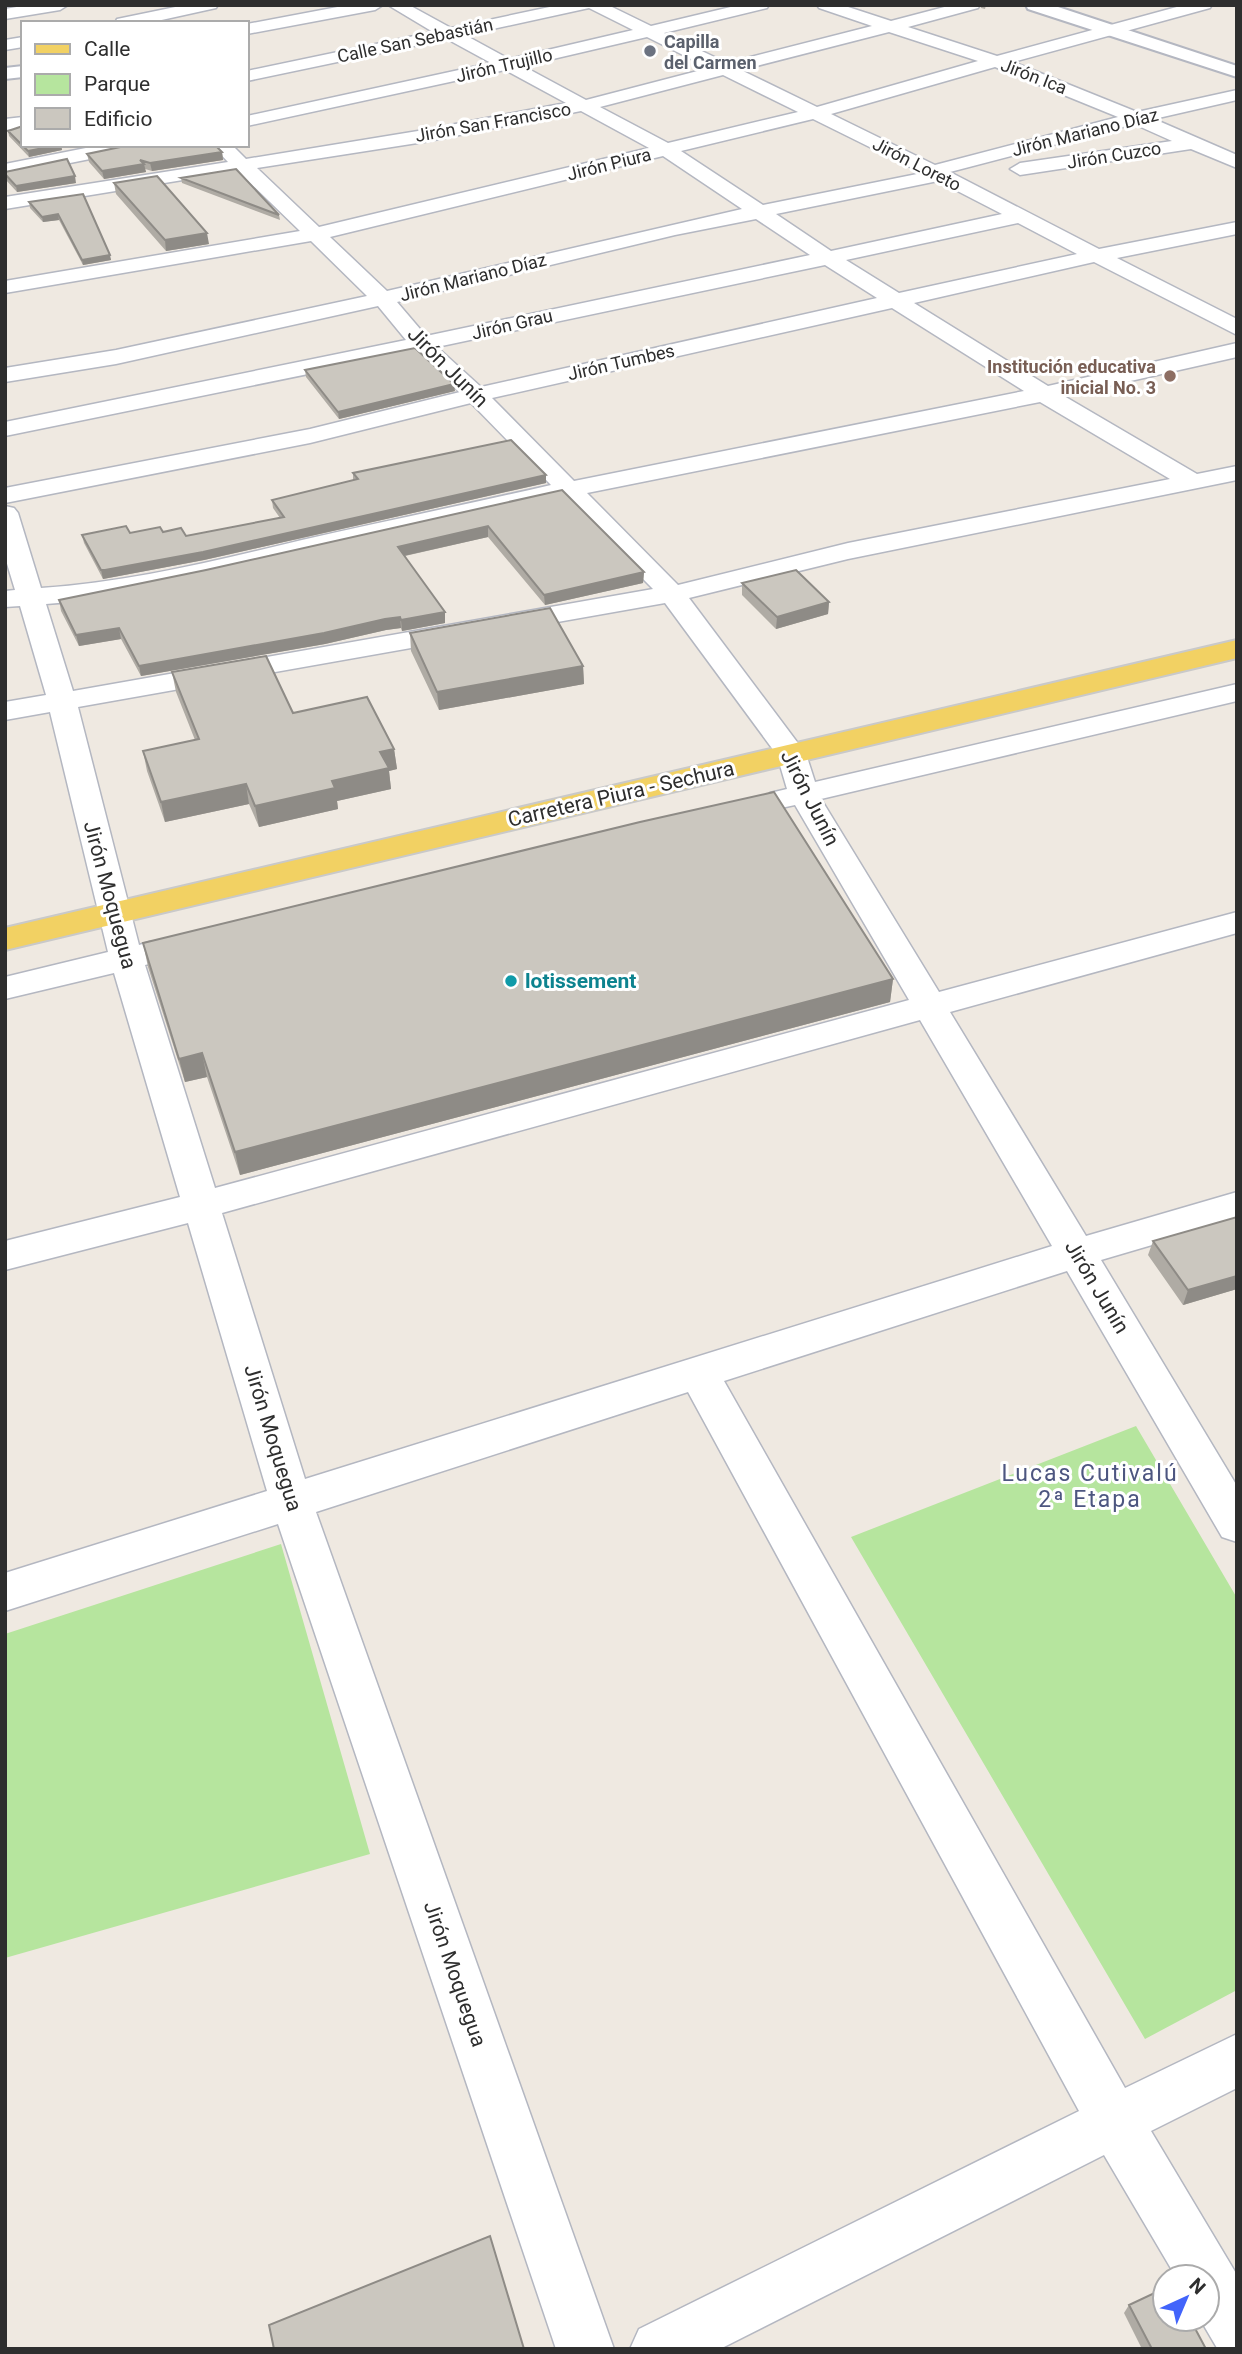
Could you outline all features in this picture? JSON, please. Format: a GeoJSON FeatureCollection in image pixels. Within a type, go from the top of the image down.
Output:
{"type":"FeatureCollection","features":[{"type":"Feature","properties":{"kind":"main road"},"geometry":{"type":"LineString","coordinates":[[1034,5],[1237,61]]}},
{"type":"Feature","properties":{"kind":"main road"},"geometry":{"type":"LineString","coordinates":[[1062,5],[1237,72]]}},
{"type":"Feature","properties":{"kind":"main road","name":"Carretera Piura - Sechura"},"geometry":{"type":"LineString","coordinates":[[5,939],[1237,649]]}},
{"type":"Feature","properties":{"kind":"street"},"geometry":{"type":"LineString","coordinates":[[133,21],[210,5]]}},
{"type":"Feature","properties":{"kind":"street"},"geometry":{"type":"LineString","coordinates":[[248,29],[375,5]]}},
{"type":"Feature","properties":{"kind":"street"},"geometry":{"type":"LineString","coordinates":[[396,5],[667,150],[758,214],[1044,394],[1193,482]]}},
{"type":"Feature","properties":{"kind":"street","name":"Calle San Sebastián"},"geometry":{"type":"LineString","coordinates":[[248,76],[583,5]]}},
{"type":"Feature","properties":{"kind":"street","name":"Jirón Loreto"},"geometry":{"type":"LineString","coordinates":[[595,5],[941,175],[1237,328]]}},
{"type":"Feature","properties":{"kind":"street","name":"Jirón Trujillo"},"geometry":{"type":"LineString","coordinates":[[248,121],[761,5]]}},
{"type":"Feature","properties":{"kind":"street","name":"Jirón Ica"},"geometry":{"type":"LineString","coordinates":[[825,5],[996,61],[1062,86],[1237,162]]}},
{"type":"Feature","properties":{"kind":"street","name":"Jirón San Francisco"},"geometry":{"type":"LineString","coordinates":[[5,203],[424,136],[586,105],[972,5]]}},
{"type":"Feature","properties":{"kind":"street","name":"Jirón Piura"},"geometry":{"type":"LineString","coordinates":[[5,287],[313,235],[815,113],[1205,5]]}},
{"type":"Feature","properties":{"kind":"street"},"geometry":{"type":"LineString","coordinates":[[5,14],[55,6],[71,21]]}},
{"type":"Feature","properties":{"kind":"street","name":"Jirón Mariano Díaz"},"geometry":{"type":"LineString","coordinates":[[5,375],[130,354],[383,299],[663,232],[941,175],[1135,118],[1237,95]]}},
{"type":"Feature","properties":{"kind":"street","name":"Jirón Cuzco"},"geometry":{"type":"LineString","coordinates":[[941,175],[1226,137]]}},
{"type":"Feature","properties":{"kind":"street"},"geometry":{"type":"LineString","coordinates":[[5,170],[120,147]]}},
{"type":"Feature","properties":{"kind":"street","name":"Jirón Junín"},"geometry":{"type":"LineString","coordinates":[[223,147],[383,299],[422,345],[476,395],[672,594],[791,754],[803,793],[1237,1524]]}},
{"type":"Feature","properties":{"kind":"street","name":"Jirón Grau"},"geometry":{"type":"LineString","coordinates":[[5,429],[422,345],[578,309],[1018,217]]}},
{"type":"Feature","properties":{"kind":"street","name":"Jirón Tumbes"},"geometry":{"type":"LineString","coordinates":[[5,496],[310,436],[476,395],[895,300],[1237,228]]}},
{"type":"Feature","properties":{"kind":"street"},"geometry":{"type":"LineString","coordinates":[[19,598],[87,593],[212,571],[302,548],[569,489],[1044,394],[1237,350]]}},
{"type":"Feature","properties":{"kind":"street"},"geometry":{"type":"LineString","coordinates":[[5,711],[672,594],[848,551],[1237,473]]}},
{"type":"Feature","properties":{"kind":"street","name":"Jirón Moquegua"},"geometry":{"type":"LineString","coordinates":[[5,513],[19,598],[62,701],[113,914],[291,1500],[586,2349]]}},
{"type":"Feature","properties":{"kind":"street"},"geometry":{"type":"LineString","coordinates":[[749,807],[1237,692]]}},
{"type":"Feature","properties":{"kind":"street"},"geometry":{"type":"LineString","coordinates":[[5,1256],[203,1205],[1237,922]]}},
{"type":"Feature","properties":{"kind":"street"},"geometry":{"type":"LineString","coordinates":[[5,988],[180,946]]}},
{"type":"Feature","properties":{"kind":"street"},"geometry":{"type":"LineString","coordinates":[[5,1592],[1077,1253],[1237,1206]]}},
{"type":"Feature","properties":{"kind":"street"},"geometry":{"type":"LineString","coordinates":[[699,1374],[1114,2121],[1199,2263]]}},
{"type":"Feature","properties":{"kind":"street"},"geometry":{"type":"LineString","coordinates":[[659,2349],[1237,2060]]}},
{"type":"Feature","properties":{"kind":"street"},"geometry":{"type":"LineString","coordinates":[[1221,2301],[1237,2328]]}},
{"type":"Feature","properties":{"kind":"green space"},"geometry":{"type":"Polygon","coordinates":[[[1136,1426],[1237,1598],[1237,1990],[1145,2039],[851,1537],[1136,1426]]]}},
{"type":"Feature","properties":{"kind":"green space"},"geometry":{"type":"Polygon","coordinates":[[[281,1544],[370,1854],[5,1958],[5,1634],[281,1544]]]}},
{"type":"Feature","properties":{"kind":"building"},"geometry":{"type":"Polygon","coordinates":[[[21,127],[21,144],[8,131],[21,127]]]}},
{"type":"Feature","properties":{"kind":"building"},"geometry":{"type":"Polygon","coordinates":[[[24,147],[49,147],[28,151],[24,147]]]}},
{"type":"Feature","properties":{"kind":"building"},"geometry":{"type":"Polygon","coordinates":[[[120,147],[217,147],[222,152],[150,163],[140,160],[144,164],[102,171],[87,154],[120,147]]]}},
{"type":"Feature","properties":{"kind":"building"},"geometry":{"type":"Polygon","coordinates":[[[67,159],[75,176],[16,186],[5,174],[5,172],[67,159]]]}},
{"type":"Feature","properties":{"kind":"building"},"geometry":{"type":"Polygon","coordinates":[[[236,169],[279,215],[181,178],[236,169]]]}},
{"type":"Feature","properties":{"kind":"building"},"geometry":{"type":"Polygon","coordinates":[[[157,176],[207,233],[165,240],[114,183],[157,176]]]}},
{"type":"Feature","properties":{"kind":"building"},"geometry":{"type":"Polygon","coordinates":[[[83,194],[110,255],[82,260],[58,214],[42,217],[29,202],[83,194]]]}},
{"type":"Feature","properties":{"kind":"building"},"geometry":{"type":"Polygon","coordinates":[[[415,348],[454,384],[338,412],[305,370],[415,348]]]}},
{"type":"Feature","properties":{"kind":"building"},"geometry":{"type":"Polygon","coordinates":[[[511,440],[546,475],[203,552],[105,570],[101,570],[82,535],[126,526],[130,533],[160,527],[163,532],[181,528],[186,536],[284,517],[272,500],[358,479],[353,473],[511,440]]]}},
{"type":"Feature","properties":{"kind":"building"},"geometry":{"type":"Polygon","coordinates":[[[562,490],[644,572],[544,595],[488,526],[398,547],[445,612],[401,620],[400,617],[385,619],[324,633],[139,666],[119,628],[76,635],[59,600],[206,570],[562,490]]]}},
{"type":"Feature","properties":{"kind":"building"},"geometry":{"type":"Polygon","coordinates":[[[796,570],[829,602],[777,617],[742,583],[796,570]]]}},
{"type":"Feature","properties":{"kind":"building"},"geometry":{"type":"Polygon","coordinates":[[[550,608],[583,666],[437,692],[410,633],[550,608]]]}},
{"type":"Feature","properties":{"kind":"building"},"geometry":{"type":"Polygon","coordinates":[[[266,656],[293,713],[367,697],[394,749],[380,752],[389,768],[332,781],[335,788],[255,806],[246,784],[161,802],[143,751],[199,739],[172,672],[266,656]]]}},
{"type":"Feature","properties":{"kind":"building","name":"lotissement"},"geometry":{"type":"Polygon","coordinates":[[[774,792],[893,979],[235,1152],[202,1053],[179,1059],[143,943],[774,792]]]}},
{"type":"Feature","properties":{"kind":"building"},"geometry":{"type":"Polygon","coordinates":[[[1237,1217],[1237,1276],[1188,1290],[1153,1241],[1237,1217]]]}},
{"type":"Feature","properties":{"kind":"building"},"geometry":{"type":"Polygon","coordinates":[[[490,2236],[524,2349],[274,2349],[269,2325],[490,2236]]]}},
{"type":"Feature","properties":{"kind":"building"},"geometry":{"type":"Polygon","coordinates":[[[1151,2295],[1151,2333],[1197,2333],[1206,2349],[1152,2349],[1129,2305],[1151,2295]]]}},
{"type":"Feature","properties":{"kind":"place","name":"Capilla del Carmen"},"geometry":{"type":"Point","coordinates":[650,51]}},
{"type":"Feature","properties":{"kind":"place","name":"Institución educativa inicial No. 3"},"geometry":{"type":"Point","coordinates":[1170,376]}},
{"type":"Feature","properties":{"kind":"place","name":"lotissement"},"geometry":{"type":"Point","coordinates":[511,981]}},
{"type":"Feature","properties":{"kind":"district","name":"Lucas Cutivalú 2ª Etapa"},"geometry":{"type":"Point","coordinates":[1090,1486]}}]}
